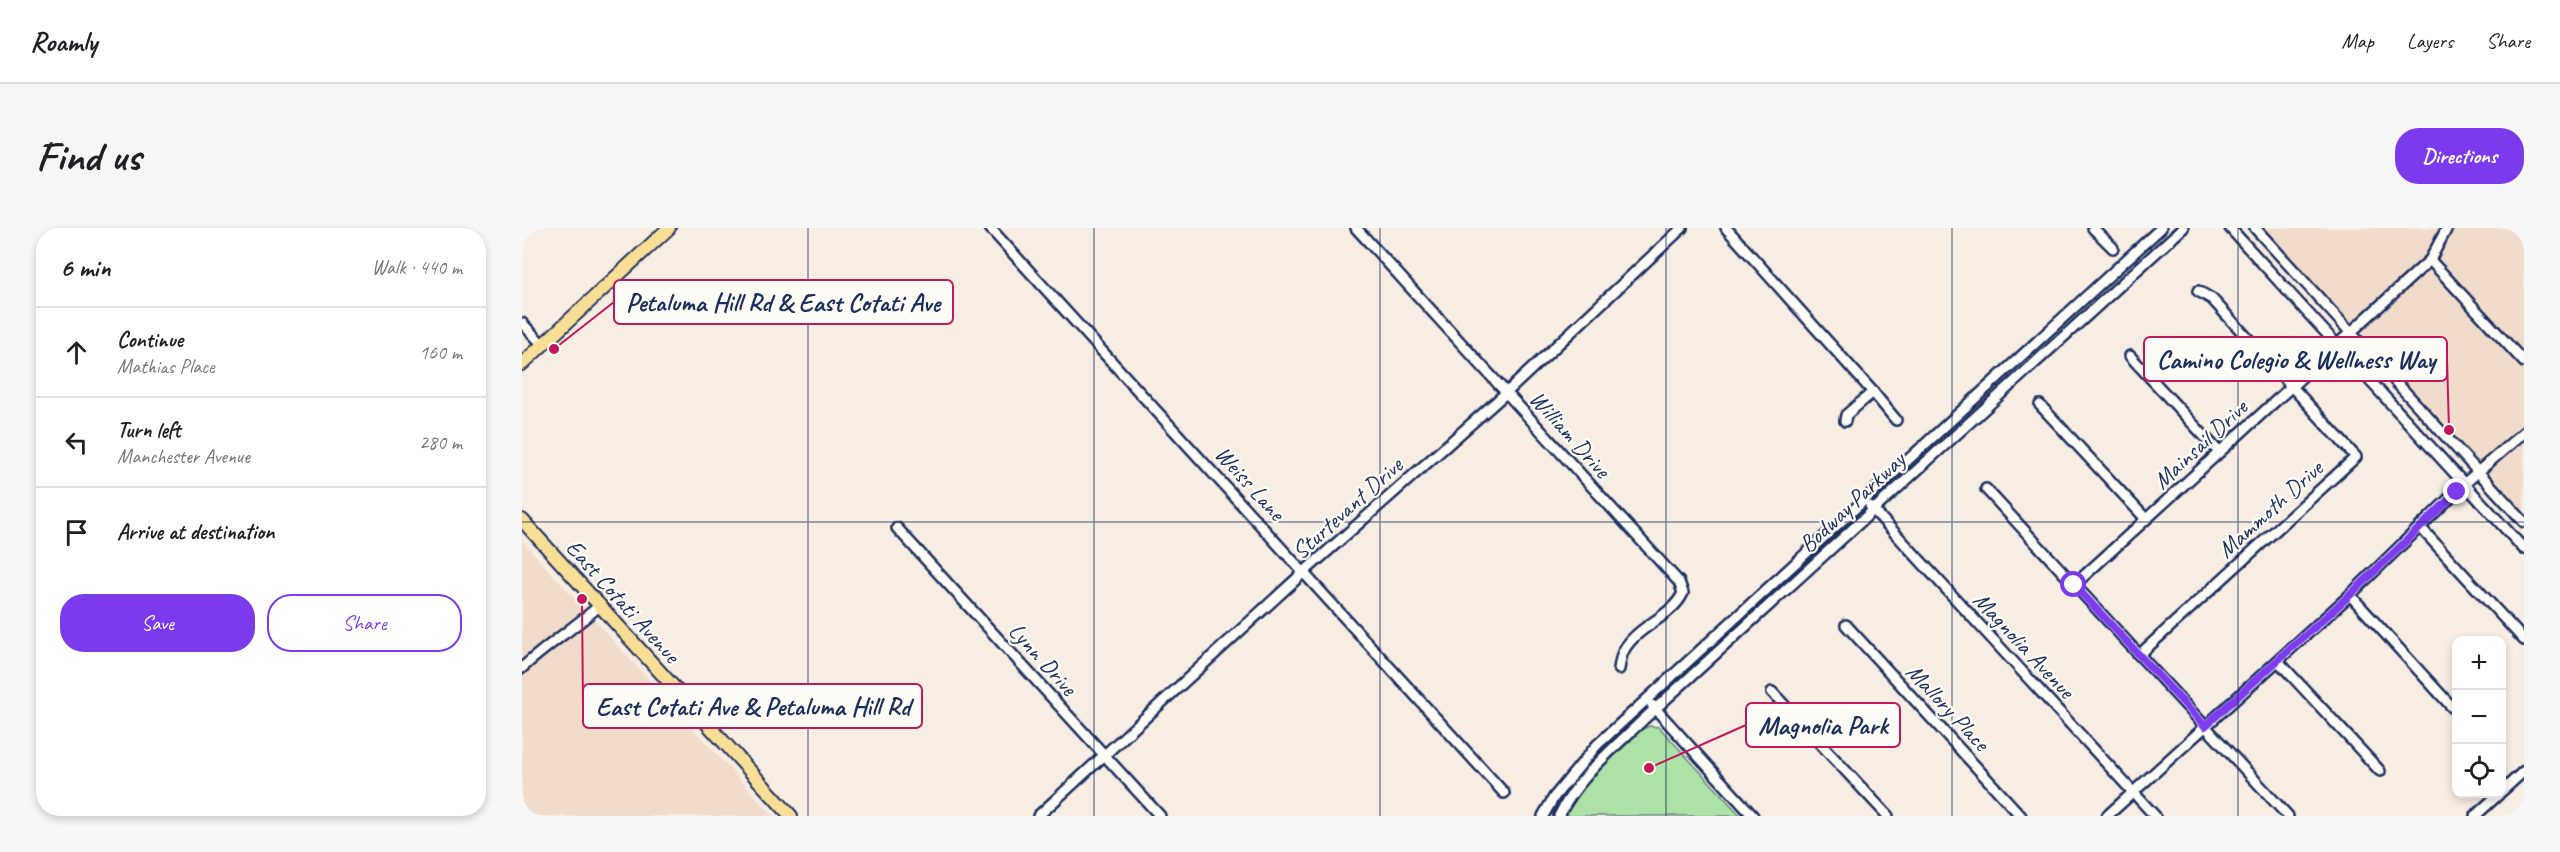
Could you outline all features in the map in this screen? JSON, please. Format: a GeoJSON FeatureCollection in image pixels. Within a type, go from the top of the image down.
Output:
{"type":"FeatureCollection","features":[{"type":"Feature","properties":{"kind":"main road"},"geometry":{"type":"LineString","coordinates":[[522,364],[669,228]]}},
{"type":"Feature","properties":{"kind":"main road","name":"East Cotati Avenue"},"geometry":{"type":"LineString","coordinates":[[522,520],[791,816]]}},
{"type":"Feature","properties":{"kind":"street","name":"Weiss Lane"},"geometry":{"type":"LineString","coordinates":[[990,228],[1504,793]]}},
{"type":"Feature","properties":{"kind":"street","name":"William Drive"},"geometry":{"type":"LineString","coordinates":[[1356,228],[1679,582],[1683,592],[1679,601],[1648,624],[1623,650],[1619,669]]}},
{"type":"Feature","properties":{"kind":"street","name":"Sturtevant Drive"},"geometry":{"type":"LineString","coordinates":[[1038,816],[1304,572],[1506,393],[1682,228]]}},
{"type":"Feature","properties":{"kind":"street"},"geometry":{"type":"LineString","coordinates":[[1726,228],[1896,420]]}},
{"type":"Feature","properties":{"kind":"street"},"geometry":{"type":"LineString","coordinates":[[2093,228],[2113,248]]}},
{"type":"Feature","properties":{"kind":"street","name":"Bodway Parkway"},"geometry":{"type":"LineString","coordinates":[[1543,816],[1554,797],[1597,745],[2161,228]]}},
{"type":"Feature","properties":{"kind":"street","name":"Bodway Parkway"},"geometry":{"type":"LineString","coordinates":[[1559,816],[1564,805],[1604,757],[2182,228]]}},
{"type":"Feature","properties":{"kind":"street"},"geometry":{"type":"LineString","coordinates":[[2230,228],[2524,549]]}},
{"type":"Feature","properties":{"kind":"street"},"geometry":{"type":"LineString","coordinates":[[2255,228],[2524,522]]}},
{"type":"Feature","properties":{"kind":"street"},"geometry":{"type":"LineString","coordinates":[[2446,228],[2430,260],[2524,362]]}},
{"type":"Feature","properties":{"kind":"street","name":"Mainsail Drive"},"geometry":{"type":"LineString","coordinates":[[2074,585],[2430,260]]}},
{"type":"Feature","properties":{"kind":"street"},"geometry":{"type":"LineString","coordinates":[[2198,291],[2212,299],[2291,386]]}},
{"type":"Feature","properties":{"kind":"street"},"geometry":{"type":"LineString","coordinates":[[522,323],[543,345]]}},
{"type":"Feature","properties":{"kind":"street"},"geometry":{"type":"LineString","coordinates":[[2130,356],[2219,452]]}},
{"type":"Feature","properties":{"kind":"street","name":"Mammoth Drive"},"geometry":{"type":"LineString","coordinates":[[2139,655],[2356,457],[2291,386]]}},
{"type":"Feature","properties":{"kind":"street"},"geometry":{"type":"LineString","coordinates":[[1845,421],[1846,415],[1873,392]]}},
{"type":"Feature","properties":{"kind":"street"},"geometry":{"type":"LineString","coordinates":[[2040,405],[2146,519]]}},
{"type":"Feature","properties":{"kind":"street"},"geometry":{"type":"LineString","coordinates":[[2107,816],[2350,595],[2464,484],[2524,432]]}},
{"type":"Feature","properties":{"kind":"street"},"geometry":{"type":"LineString","coordinates":[[1986,489],[2288,816]]}},
{"type":"Feature","properties":{"kind":"street","name":"Magnolia Avenue"},"geometry":{"type":"LineString","coordinates":[[1864,500],[2155,816]]}},
{"type":"Feature","properties":{"kind":"street"},"geometry":{"type":"LineString","coordinates":[[2420,527],[2524,640]]}},
{"type":"Feature","properties":{"kind":"street","name":"Lynn Drive"},"geometry":{"type":"LineString","coordinates":[[897,528],[1160,816]]}},
{"type":"Feature","properties":{"kind":"street"},"geometry":{"type":"LineString","coordinates":[[2350,595],[2452,707]]}},
{"type":"Feature","properties":{"kind":"street"},"geometry":{"type":"LineString","coordinates":[[522,668],[551,641],[566,636],[599,606]]}},
{"type":"Feature","properties":{"kind":"street","name":"Mallory Place"},"geometry":{"type":"LineString","coordinates":[[1846,625],[2021,816]]}},
{"type":"Feature","properties":{"kind":"street"},"geometry":{"type":"LineString","coordinates":[[2278,661],[2380,771]]}},
{"type":"Feature","properties":{"kind":"street"},"geometry":{"type":"LineString","coordinates":[[1772,692],[1888,816]]}},
{"type":"Feature","properties":{"kind":"street"},"geometry":{"type":"LineString","coordinates":[[1647,700],[1753,816]]}},
{"type":"Feature","properties":{"kind":"street"},"geometry":{"type":"LineString","coordinates":[[2506,787],[2524,771]]}},
{"type":"Feature","properties":{"kind":"street"},"geometry":{"type":"LineString","coordinates":[[2475,816],[2494,798]]}},
{"type":"Feature","properties":{"kind":"shaded area"},"geometry":{"type":"Polygon","coordinates":[[[2255,228],[2524,228],[2524,522],[2255,228]]]}},
{"type":"Feature","properties":{"kind":"shaded area"},"geometry":{"type":"Polygon","coordinates":[[[522,541],[773,816],[522,816],[522,541]]]}},
{"type":"Feature","properties":{"kind":"green space"},"geometry":{"type":"Polygon","coordinates":[[[1650,726],[1659,727],[1741,816],[1565,816],[1591,778],[1615,751],[1639,731],[1650,726]]]}},
{"type":"Feature","properties":{"kind":"place","name":"Petaluma Hill Rd & East Cotati Ave"},"geometry":{"type":"Point","coordinates":[554,349]}},
{"type":"Feature","properties":{"kind":"place","name":"Camino Colegio & Wellness Way"},"geometry":{"type":"Point","coordinates":[2449,430]}},
{"type":"Feature","properties":{"kind":"place","name":"East Cotati Ave & Petaluma Hill Rd"},"geometry":{"type":"Point","coordinates":[582,599]}},
{"type":"Feature","properties":{"kind":"place","name":"Magnolia Park"},"geometry":{"type":"Point","coordinates":[1649,768]}},
{"type":"Feature","properties":{"kind":"route"},"geometry":{"type":"LineString","coordinates":[[2074,585],[2205,726],[2350,595],[2457,492]]}}]}
